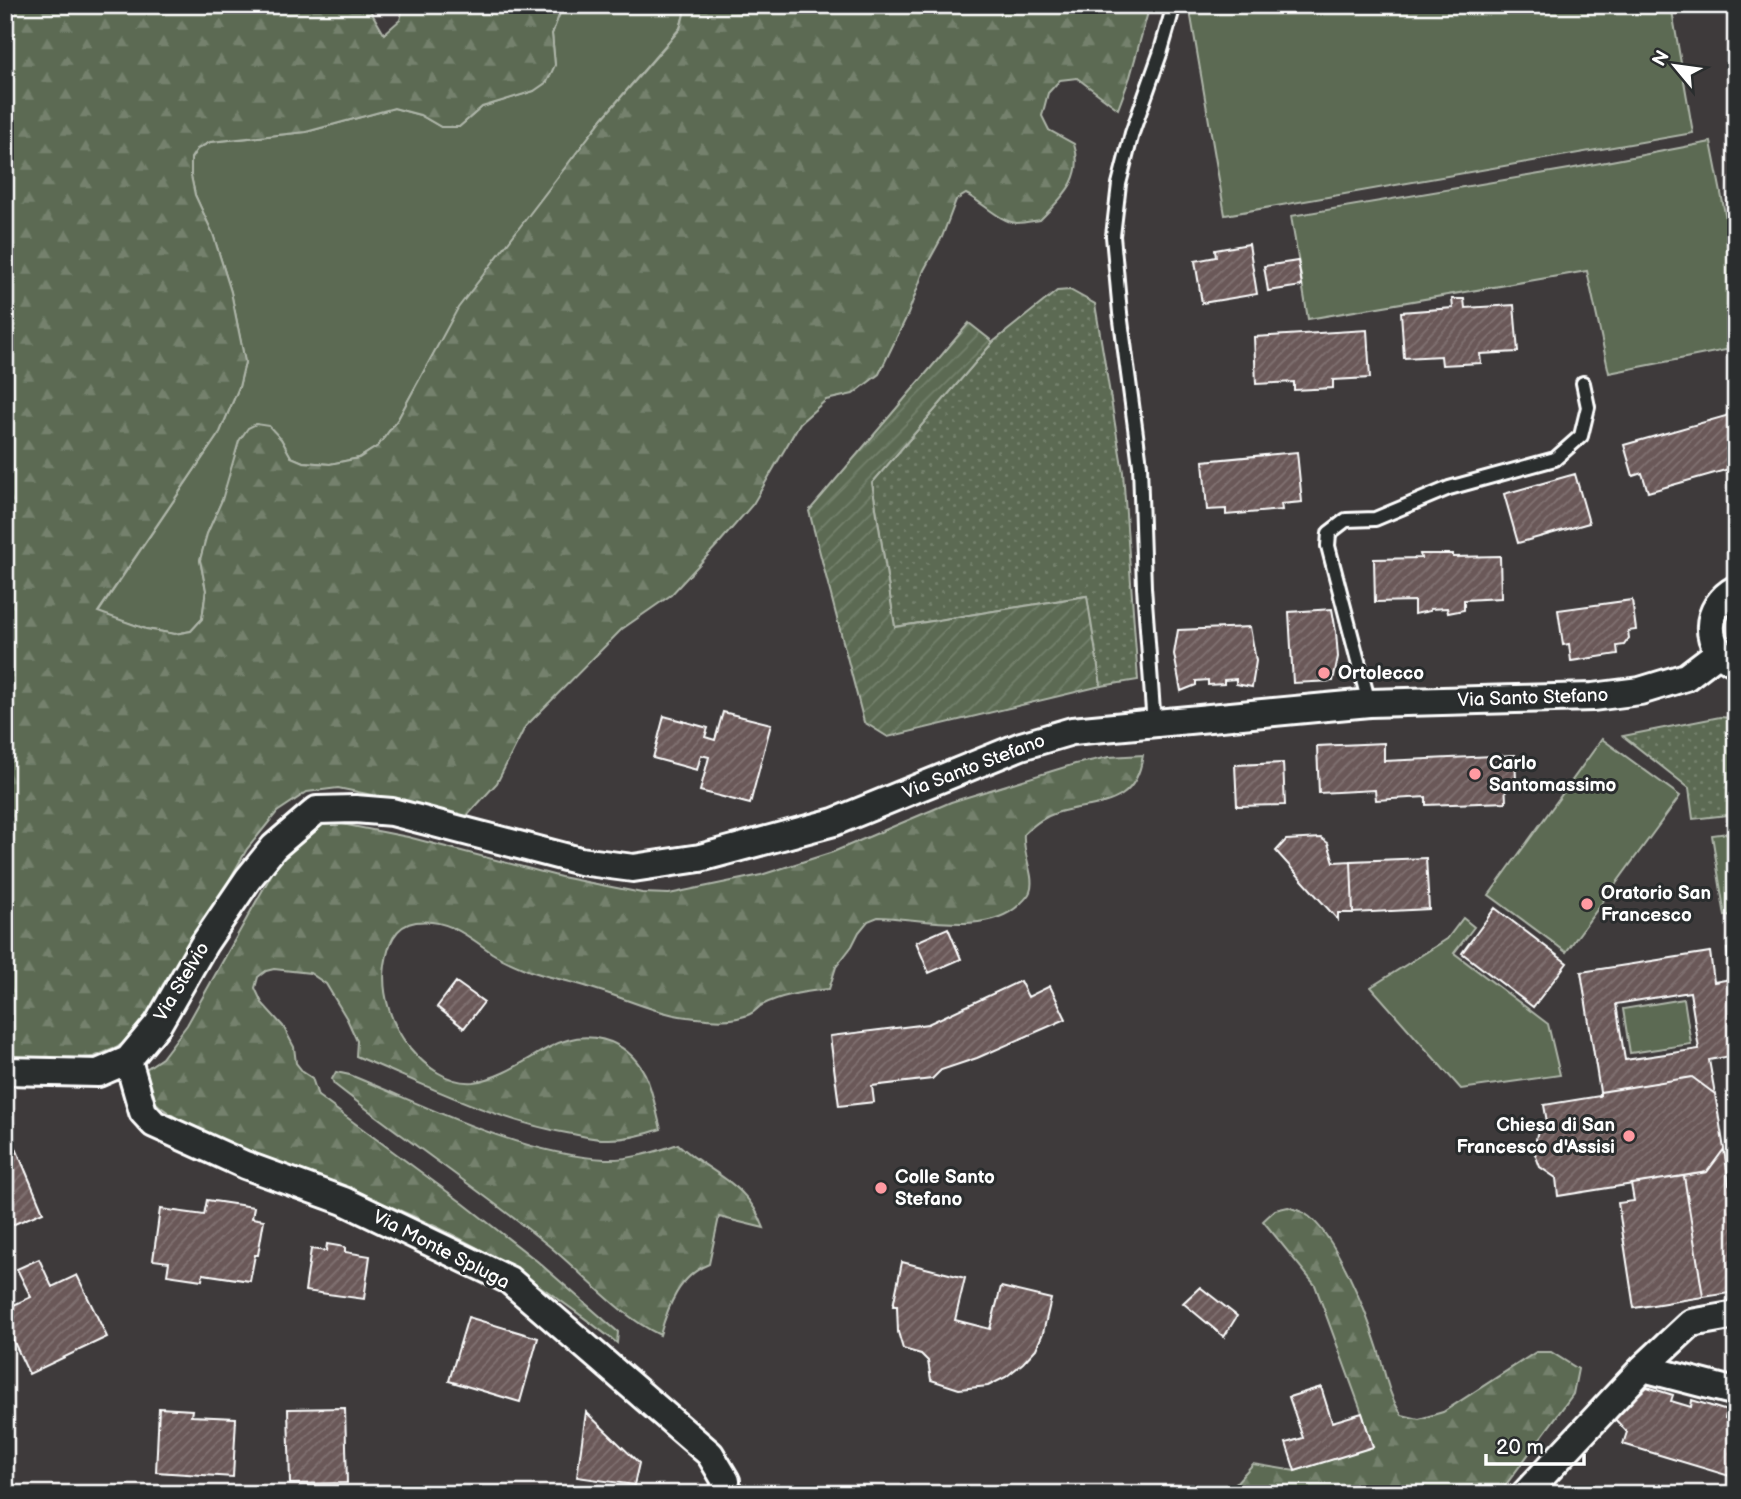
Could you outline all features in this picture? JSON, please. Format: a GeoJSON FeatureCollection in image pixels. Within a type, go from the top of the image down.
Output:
{"type":"FeatureCollection","features":[{"type":"Feature","properties":{"kind":"street"},"geometry":{"type":"LineString","coordinates":[[1728,658],[1713,641],[1710,628],[1717,604],[1736,589]]}},
{"type":"Feature","properties":{"kind":"street","name":"Via Santo Stefano"},"geometry":{"type":"LineString","coordinates":[[317,810],[392,812],[580,861],[633,868],[700,858],[834,822],[1021,746],[1072,732],[1369,703],[1593,697],[1640,691],[1686,677],[1728,658]]}},
{"type":"Feature","properties":{"kind":"street","name":"Via Stelvio"},"geometry":{"type":"LineString","coordinates":[[5,1071],[98,1073],[128,1060],[158,1024],[204,944],[248,879],[274,847],[317,810]]}},
{"type":"Feature","properties":{"kind":"street","name":"Via Monte Spluga"},"geometry":{"type":"LineString","coordinates":[[128,1060],[143,1112],[154,1124],[245,1165],[344,1201],[509,1280],[710,1454],[726,1481],[723,1494]]}},
{"type":"Feature","properties":{"kind":"street"},"geometry":{"type":"LineString","coordinates":[[1525,1494],[1643,1368],[1691,1323],[1736,1315]]}},
{"type":"Feature","properties":{"kind":"street"},"geometry":{"type":"LineString","coordinates":[[1643,1368],[1736,1392]]}},
{"type":"Feature","properties":{"kind":"lane"},"geometry":{"type":"LineString","coordinates":[[1154,725],[1144,587],[1140,465],[1113,236],[1119,184],[1132,133],[1174,5]]}},
{"type":"Feature","properties":{"kind":"lane"},"geometry":{"type":"LineString","coordinates":[[1369,703],[1328,546],[1329,533],[1346,520],[1374,519],[1449,488],[1555,459],[1581,436],[1588,407],[1583,383]]}},
{"type":"Feature","properties":{"kind":"green space"},"geometry":{"type":"Polygon","coordinates":[[[5,5],[367,5],[384,34],[400,20],[404,5],[575,5],[561,10],[552,34],[555,65],[547,82],[534,91],[482,107],[459,127],[441,127],[420,115],[394,108],[306,132],[210,142],[197,149],[191,158],[195,195],[213,234],[231,292],[245,362],[239,387],[220,432],[98,612],[146,629],[175,634],[191,631],[202,619],[206,590],[200,560],[207,534],[222,500],[239,441],[248,428],[256,424],[269,426],[281,439],[291,457],[303,462],[330,464],[359,458],[378,446],[398,419],[458,308],[603,118],[680,29],[684,5],[1150,5],[1118,109],[1077,78],[1060,80],[1048,93],[1042,116],[1049,130],[1074,144],[1077,156],[1074,177],[1063,195],[1040,220],[1020,223],[1004,219],[966,194],[956,200],[942,237],[924,270],[908,314],[879,374],[853,394],[826,400],[800,423],[753,504],[671,595],[622,629],[525,727],[497,783],[465,818],[416,804],[338,788],[307,792],[277,812],[247,849],[138,1033],[116,1048],[93,1057],[65,1061],[5,1062],[5,5]]]}},
{"type":"Feature","properties":{"kind":"green space"},"geometry":{"type":"Polygon","coordinates":[[[575,5],[684,5],[684,14],[680,28],[603,118],[531,214],[435,351],[398,419],[378,446],[359,458],[330,464],[303,462],[291,457],[281,439],[222,500],[207,534],[200,560],[206,590],[202,619],[191,631],[175,634],[146,629],[98,613],[220,432],[239,387],[245,363],[231,292],[213,234],[195,195],[191,159],[197,149],[210,142],[306,132],[394,108],[420,115],[441,127],[459,127],[482,107],[534,91],[555,65],[552,34],[561,10],[575,5]]]}},
{"type":"Feature","properties":{"kind":"green space"},"geometry":{"type":"Polygon","coordinates":[[[1189,5],[1671,5],[1693,133],[1225,215],[1189,5]]]}},
{"type":"Feature","properties":{"kind":"green space"},"geometry":{"type":"Polygon","coordinates":[[[1711,142],[1736,270],[1736,348],[1609,373],[1587,271],[1308,319],[1291,216],[1711,142]]]}},
{"type":"Feature","properties":{"kind":"green space"},"geometry":{"type":"Polygon","coordinates":[[[1070,290],[1095,304],[1123,472],[1138,680],[1101,686],[1086,596],[895,627],[872,483],[993,342],[1057,291],[1070,290]]]}},
{"type":"Feature","properties":{"kind":"green space"},"geometry":{"type":"Polygon","coordinates":[[[969,323],[993,342],[872,483],[895,627],[1087,596],[1101,686],[888,737],[864,722],[809,511],[969,323]]]}},
{"type":"Feature","properties":{"kind":"green space"},"geometry":{"type":"Polygon","coordinates":[[[1720,717],[1736,721],[1736,814],[1693,819],[1689,788],[1623,736],[1720,717]]]}},
{"type":"Feature","properties":{"kind":"green space"},"geometry":{"type":"Polygon","coordinates":[[[1602,739],[1680,796],[1566,952],[1489,895],[1602,739]]]}},
{"type":"Feature","properties":{"kind":"green space"},"geometry":{"type":"Polygon","coordinates":[[[1143,755],[1139,773],[1132,786],[1123,794],[1099,804],[1051,815],[1024,834],[1031,886],[1027,897],[1019,905],[989,920],[971,923],[878,917],[868,921],[836,967],[829,989],[778,998],[743,1017],[703,1019],[675,1015],[545,976],[510,963],[457,930],[438,923],[416,922],[397,932],[390,944],[385,965],[386,998],[403,1039],[423,1061],[446,1077],[473,1082],[503,1073],[563,1041],[590,1037],[603,1039],[615,1044],[637,1061],[648,1081],[661,1129],[642,1135],[616,1139],[590,1138],[516,1120],[462,1101],[356,1056],[357,1041],[347,1019],[326,984],[310,973],[274,969],[258,977],[255,988],[262,1003],[283,1026],[294,1047],[296,1063],[312,1078],[318,1096],[537,1261],[618,1332],[617,1343],[574,1310],[487,1253],[412,1216],[273,1162],[176,1118],[154,1101],[149,1091],[143,1071],[162,1058],[187,1025],[275,868],[300,838],[319,825],[337,823],[408,837],[561,877],[642,893],[669,894],[761,875],[833,852],[951,802],[1075,764],[1109,757],[1143,755]]]}},
{"type":"Feature","properties":{"kind":"green space"},"geometry":{"type":"Polygon","coordinates":[[[1736,832],[1736,914],[1725,916],[1712,835],[1736,832]]]}},
{"type":"Feature","properties":{"kind":"green space"},"geometry":{"type":"Polygon","coordinates":[[[1463,918],[1474,927],[1454,953],[1548,1024],[1560,1075],[1461,1089],[1371,987],[1447,939],[1463,918]]]}},
{"type":"Feature","properties":{"kind":"green space"},"geometry":{"type":"Polygon","coordinates":[[[1684,999],[1691,1044],[1630,1053],[1623,1009],[1684,999]]]}},
{"type":"Feature","properties":{"kind":"green space"},"geometry":{"type":"Polygon","coordinates":[[[336,1072],[350,1075],[507,1139],[573,1155],[605,1159],[624,1158],[678,1144],[738,1189],[757,1212],[764,1228],[719,1217],[709,1264],[682,1284],[671,1303],[660,1335],[630,1316],[522,1224],[334,1084],[332,1079],[336,1072]]]}},
{"type":"Feature","properties":{"kind":"green space"},"geometry":{"type":"Polygon","coordinates":[[[1288,1207],[1304,1213],[1316,1223],[1338,1255],[1366,1316],[1390,1391],[1402,1415],[1419,1419],[1443,1412],[1536,1352],[1551,1352],[1578,1369],[1573,1394],[1499,1494],[1202,1494],[1235,1484],[1253,1464],[1295,1471],[1373,1446],[1315,1285],[1263,1221],[1275,1210],[1288,1207]]]}},
{"type":"Feature","properties":{"kind":"building"},"geometry":{"type":"Polygon","coordinates":[[[1249,244],[1257,294],[1202,303],[1195,261],[1216,257],[1215,250],[1249,244]]]}},
{"type":"Feature","properties":{"kind":"building"},"geometry":{"type":"Polygon","coordinates":[[[1298,261],[1302,286],[1268,291],[1264,266],[1298,261]]]}},
{"type":"Feature","properties":{"kind":"building"},"geometry":{"type":"Polygon","coordinates":[[[1452,299],[1464,299],[1465,308],[1514,305],[1518,352],[1480,354],[1481,363],[1442,365],[1441,356],[1404,358],[1401,312],[1453,308],[1452,299]]]}},
{"type":"Feature","properties":{"kind":"building"},"geometry":{"type":"Polygon","coordinates":[[[1367,330],[1370,378],[1333,380],[1333,388],[1294,390],[1294,382],[1256,384],[1254,337],[1367,330]]]}},
{"type":"Feature","properties":{"kind":"building"},"geometry":{"type":"Polygon","coordinates":[[[1736,403],[1736,467],[1648,492],[1642,473],[1633,476],[1624,445],[1726,416],[1736,403]]]}},
{"type":"Feature","properties":{"kind":"building"},"geometry":{"type":"Polygon","coordinates":[[[1297,452],[1302,502],[1281,504],[1282,510],[1226,515],[1226,509],[1207,510],[1203,461],[1297,452]]]}},
{"type":"Feature","properties":{"kind":"building"},"geometry":{"type":"Polygon","coordinates":[[[1575,474],[1589,523],[1518,543],[1504,494],[1575,474]]]}},
{"type":"Feature","properties":{"kind":"building"},"geometry":{"type":"Polygon","coordinates":[[[1420,554],[1453,554],[1453,557],[1500,556],[1501,598],[1464,600],[1464,610],[1448,613],[1447,608],[1414,614],[1414,601],[1375,602],[1374,559],[1421,558],[1420,554]]]}},
{"type":"Feature","properties":{"kind":"building"},"geometry":{"type":"Polygon","coordinates":[[[1632,600],[1636,630],[1628,631],[1629,638],[1624,645],[1617,646],[1618,654],[1571,661],[1569,644],[1563,645],[1558,610],[1632,600]]]}},
{"type":"Feature","properties":{"kind":"building"},"geometry":{"type":"Polygon","coordinates":[[[1332,609],[1338,657],[1333,681],[1293,683],[1289,612],[1332,609]]]}},
{"type":"Feature","properties":{"kind":"building"},"geometry":{"type":"Polygon","coordinates":[[[1250,627],[1256,661],[1252,687],[1236,684],[1236,679],[1224,680],[1224,684],[1208,685],[1208,680],[1196,681],[1196,685],[1181,691],[1174,654],[1178,630],[1250,627]]]}},
{"type":"Feature","properties":{"kind":"building"},"geometry":{"type":"Polygon","coordinates":[[[723,712],[771,724],[750,804],[700,791],[709,757],[701,755],[697,770],[653,758],[664,716],[708,728],[705,737],[715,740],[723,712]]]}},
{"type":"Feature","properties":{"kind":"building"},"geometry":{"type":"Polygon","coordinates":[[[1384,743],[1384,761],[1515,755],[1516,780],[1505,780],[1506,802],[1426,805],[1426,797],[1376,800],[1375,790],[1319,793],[1317,746],[1384,743]]]}},
{"type":"Feature","properties":{"kind":"building"},"geometry":{"type":"Polygon","coordinates":[[[1283,763],[1285,805],[1237,806],[1235,765],[1283,763]]]}},
{"type":"Feature","properties":{"kind":"building"},"geometry":{"type":"Polygon","coordinates":[[[1321,838],[1328,843],[1334,862],[1351,861],[1353,913],[1338,913],[1338,920],[1276,851],[1286,840],[1321,838]]]}},
{"type":"Feature","properties":{"kind":"building"},"geometry":{"type":"Polygon","coordinates":[[[1426,858],[1429,909],[1353,913],[1351,861],[1426,858]]]}},
{"type":"Feature","properties":{"kind":"building"},"geometry":{"type":"Polygon","coordinates":[[[1495,908],[1567,963],[1533,1007],[1462,953],[1495,908]]]}},
{"type":"Feature","properties":{"kind":"building"},"geometry":{"type":"Polygon","coordinates":[[[948,928],[961,959],[929,973],[916,942],[948,928]]]}},
{"type":"Feature","properties":{"kind":"building"},"geometry":{"type":"Polygon","coordinates":[[[1736,948],[1736,1055],[1709,1060],[1715,1094],[1692,1077],[1600,1092],[1581,972],[1710,952],[1714,982],[1731,979],[1727,949],[1736,948]],[[1690,992],[1616,1004],[1625,1060],[1699,1049],[1690,992]]]}},
{"type":"Feature","properties":{"kind":"building"},"geometry":{"type":"Polygon","coordinates":[[[1020,981],[1028,997],[1050,986],[1066,1019],[977,1058],[941,1070],[932,1079],[872,1086],[874,1102],[839,1106],[830,1036],[928,1024],[1020,981]]]}},
{"type":"Feature","properties":{"kind":"building"},"geometry":{"type":"Polygon","coordinates":[[[456,982],[484,1002],[464,1028],[437,1007],[456,982]]]}},
{"type":"Feature","properties":{"kind":"building","name":"Chiesa di San Francesco d'Assisi"},"geometry":{"type":"Polygon","coordinates":[[[1692,1077],[1715,1094],[1724,1149],[1707,1172],[1558,1196],[1556,1178],[1540,1167],[1534,1151],[1537,1134],[1547,1122],[1544,1105],[1600,1096],[1600,1092],[1692,1077]]]}},
{"type":"Feature","properties":{"kind":"building"},"geometry":{"type":"Polygon","coordinates":[[[15,1146],[43,1212],[5,1228],[5,1150],[15,1146]]]}},
{"type":"Feature","properties":{"kind":"building"},"geometry":{"type":"Polygon","coordinates":[[[1724,1149],[1729,1184],[1736,1183],[1736,1292],[1703,1297],[1684,1176],[1707,1172],[1724,1149]]]}},
{"type":"Feature","properties":{"kind":"building"},"geometry":{"type":"Polygon","coordinates":[[[1684,1176],[1703,1297],[1634,1308],[1618,1203],[1634,1201],[1631,1184],[1684,1176]]]}},
{"type":"Feature","properties":{"kind":"building"},"geometry":{"type":"Polygon","coordinates":[[[207,1200],[254,1207],[252,1218],[264,1220],[250,1281],[203,1274],[202,1280],[167,1275],[169,1262],[153,1260],[160,1209],[204,1215],[207,1200]]]}},
{"type":"Feature","properties":{"kind":"building"},"geometry":{"type":"Polygon","coordinates":[[[327,1244],[345,1247],[345,1252],[370,1256],[364,1299],[305,1291],[311,1249],[326,1251],[327,1244]]]}},
{"type":"Feature","properties":{"kind":"building"},"geometry":{"type":"Polygon","coordinates":[[[39,1259],[52,1287],[77,1275],[107,1337],[29,1374],[5,1323],[5,1309],[31,1297],[17,1269],[39,1259]]]}},
{"type":"Feature","properties":{"kind":"building"},"geometry":{"type":"Polygon","coordinates":[[[902,1262],[965,1278],[955,1320],[990,1329],[1001,1287],[1051,1299],[1043,1333],[1036,1349],[1006,1377],[988,1386],[959,1389],[931,1380],[928,1361],[921,1354],[903,1349],[898,1332],[897,1306],[893,1306],[902,1262]]]}},
{"type":"Feature","properties":{"kind":"building"},"geometry":{"type":"Polygon","coordinates":[[[1200,1287],[1237,1316],[1224,1337],[1183,1303],[1200,1287]]]}},
{"type":"Feature","properties":{"kind":"building"},"geometry":{"type":"Polygon","coordinates":[[[468,1317],[538,1338],[520,1402],[449,1381],[468,1317]]]}},
{"type":"Feature","properties":{"kind":"building"},"geometry":{"type":"Polygon","coordinates":[[[1321,1387],[1332,1422],[1362,1413],[1373,1447],[1295,1471],[1286,1443],[1303,1438],[1289,1397],[1321,1387]]]}},
{"type":"Feature","properties":{"kind":"building"},"geometry":{"type":"Polygon","coordinates":[[[1647,1387],[1673,1395],[1671,1401],[1691,1407],[1692,1400],[1727,1411],[1725,1418],[1736,1421],[1736,1478],[1623,1444],[1627,1432],[1613,1417],[1647,1387]]]}},
{"type":"Feature","properties":{"kind":"building"},"geometry":{"type":"Polygon","coordinates":[[[159,1408],[192,1410],[191,1416],[236,1418],[233,1477],[156,1472],[159,1408]]]}},
{"type":"Feature","properties":{"kind":"building"},"geometry":{"type":"Polygon","coordinates":[[[345,1408],[347,1483],[290,1484],[288,1409],[345,1408]]]}},
{"type":"Feature","properties":{"kind":"building"},"geometry":{"type":"Polygon","coordinates":[[[586,1412],[639,1463],[634,1485],[577,1477],[586,1412]]]}},
{"type":"Feature","properties":{"kind":"place","name":"Ortolecco"},"geometry":{"type":"Point","coordinates":[1324,673]}},
{"type":"Feature","properties":{"kind":"place","name":"Carlo Santomassimo"},"geometry":{"type":"Point","coordinates":[1475,774]}},
{"type":"Feature","properties":{"kind":"place","name":"Oratorio San Francesco"},"geometry":{"type":"Point","coordinates":[1587,904]}},
{"type":"Feature","properties":{"kind":"place","name":"Chiesa di San Francesco d'Assisi"},"geometry":{"type":"Point","coordinates":[1629,1136]}},
{"type":"Feature","properties":{"kind":"place","name":"Colle Santo Stefano"},"geometry":{"type":"Point","coordinates":[881,1188]}}]}
